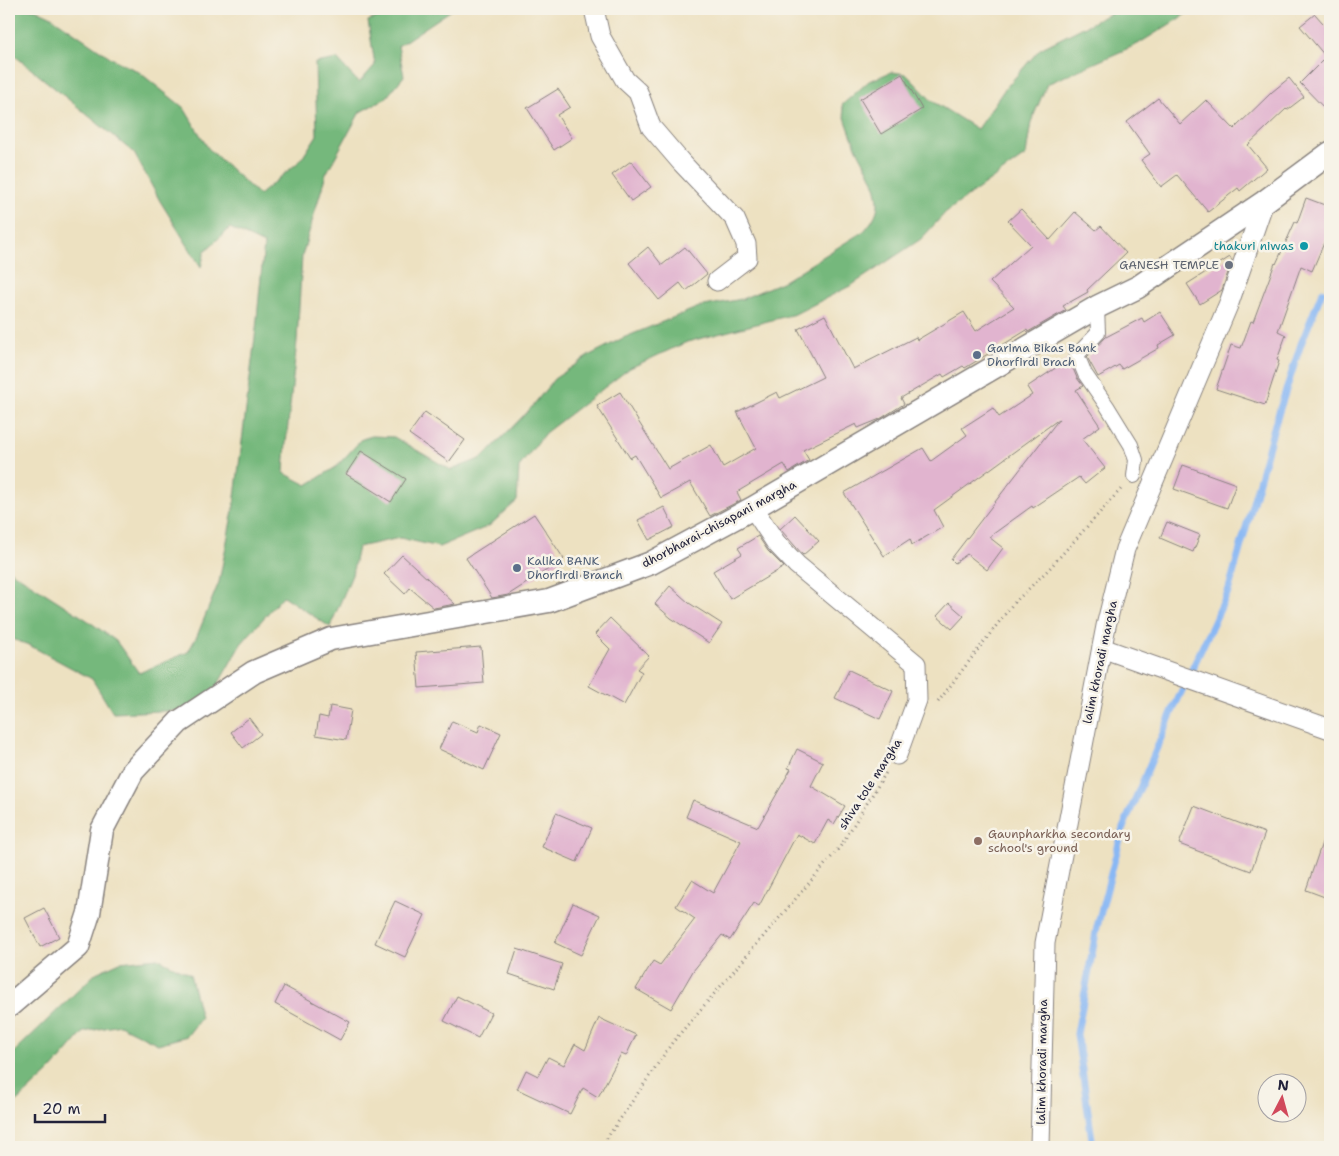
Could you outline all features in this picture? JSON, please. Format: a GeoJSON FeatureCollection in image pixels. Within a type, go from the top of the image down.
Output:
{"type":"FeatureCollection","features":[{"type":"Feature","properties":{"kind":"street"},"geometry":{"type":"LineString","coordinates":[[594,9],[600,36],[625,80],[638,92],[651,127],[681,162],[736,218],[746,244],[747,258],[717,281]]}},
{"type":"Feature","properties":{"kind":"street","name":"dhorbharai-chisapani margha"},"geometry":{"type":"LineString","coordinates":[[9,1006],[78,947],[89,913],[102,830],[133,771],[179,722],[254,672],[331,639],[549,601],[651,563],[753,508],[1097,307],[1138,287],[1264,202],[1330,153]]}},
{"type":"Feature","properties":{"kind":"street","name":"lalim khoradi margha"},"geometry":{"type":"LineString","coordinates":[[1040,1147],[1045,943],[1102,648],[1125,549],[1229,303],[1264,202]]}},
{"type":"Feature","properties":{"kind":"street"},"geometry":{"type":"LineString","coordinates":[[1097,307],[1098,333],[1077,355],[1085,374],[1131,445],[1136,460],[1134,476]]}},
{"type":"Feature","properties":{"kind":"street"},"geometry":{"type":"LineString","coordinates":[[753,508],[776,543],[797,565],[916,664],[917,700],[897,755]]}},
{"type":"Feature","properties":{"kind":"street"},"geometry":{"type":"LineString","coordinates":[[1102,648],[1330,728]]}},
{"type":"Feature","properties":{"kind":"path"},"geometry":{"type":"LineString","coordinates":[[932,709],[1012,605],[1048,570],[1134,476]]}},
{"type":"Feature","properties":{"kind":"path","name":"shiva tole margha"},"geometry":{"type":"LineString","coordinates":[[601,1147],[672,1043],[840,847],[897,755]]}},
{"type":"Feature","properties":{"kind":"green space"},"geometry":{"type":"Polygon","coordinates":[[[9,9],[35,9],[50,16],[113,59],[139,72],[184,108],[208,148],[259,195],[301,160],[317,135],[315,63],[337,59],[359,83],[375,65],[368,21],[389,13],[408,14],[424,9],[453,9],[398,46],[404,76],[386,98],[360,112],[326,174],[302,256],[297,341],[284,473],[307,485],[336,467],[362,439],[372,436],[394,437],[451,470],[482,458],[531,408],[554,379],[590,355],[623,338],[699,307],[742,299],[784,281],[864,231],[872,222],[878,207],[876,189],[850,133],[842,105],[869,81],[891,72],[906,74],[932,101],[977,129],[1004,90],[1040,49],[1119,9],[1194,9],[1138,44],[1047,84],[1031,122],[1026,155],[946,212],[921,239],[852,285],[795,314],[687,342],[630,368],[545,433],[519,467],[517,501],[489,526],[439,547],[400,538],[358,547],[352,575],[330,627],[283,596],[241,644],[213,693],[188,710],[113,713],[92,679],[29,645],[9,638],[9,570],[116,641],[139,673],[188,652],[197,636],[219,582],[234,505],[256,329],[264,244],[230,228],[205,251],[201,267],[160,201],[134,153],[9,51],[9,9]]]}},
{"type":"Feature","properties":{"kind":"green space"},"geometry":{"type":"Polygon","coordinates":[[[157,958],[190,974],[201,1018],[187,1036],[158,1044],[120,1025],[84,1032],[51,1070],[9,1109],[9,1057],[96,973],[120,962],[157,958]]]}},
{"type":"Feature","properties":{"kind":"building"},"geometry":{"type":"Polygon","coordinates":[[[1315,14],[1330,31],[1330,114],[1300,83],[1326,57],[1300,26],[1315,14]]]}},
{"type":"Feature","properties":{"kind":"building"},"geometry":{"type":"Polygon","coordinates":[[[902,74],[922,109],[881,134],[860,99],[902,74]]]}},
{"type":"Feature","properties":{"kind":"building"},"geometry":{"type":"Polygon","coordinates":[[[1289,78],[1304,97],[1286,109],[1248,145],[1267,168],[1240,191],[1238,188],[1208,212],[1177,175],[1161,187],[1141,160],[1150,154],[1127,122],[1158,98],[1180,124],[1206,100],[1234,129],[1289,78]]]}},
{"type":"Feature","properties":{"kind":"building"},"geometry":{"type":"Polygon","coordinates":[[[558,89],[570,107],[557,115],[572,138],[554,150],[527,108],[558,89]]]}},
{"type":"Feature","properties":{"kind":"building"},"geometry":{"type":"Polygon","coordinates":[[[631,161],[651,187],[631,201],[612,175],[631,161]]]}},
{"type":"Feature","properties":{"kind":"building"},"geometry":{"type":"Polygon","coordinates":[[[1306,198],[1330,207],[1330,229],[1312,271],[1301,266],[1278,331],[1286,335],[1265,405],[1216,389],[1231,345],[1241,348],[1275,263],[1295,222],[1297,223],[1306,198]]]}},
{"type":"Feature","properties":{"kind":"building"},"geometry":{"type":"Polygon","coordinates":[[[1021,209],[1050,240],[1075,212],[1096,230],[1101,226],[1126,253],[1087,290],[1088,292],[1063,306],[1066,310],[1028,332],[1027,330],[965,368],[963,366],[944,377],[942,374],[901,398],[904,404],[880,419],[858,428],[856,424],[803,450],[809,460],[789,472],[784,464],[737,492],[741,500],[710,516],[690,482],[661,498],[635,455],[630,458],[597,406],[620,392],[668,469],[711,445],[723,467],[756,448],[737,412],[777,392],[780,398],[823,377],[798,329],[825,315],[853,369],[916,337],[917,340],[964,312],[976,331],[1014,307],[990,282],[1031,245],[1008,221],[1021,209]]]}},
{"type":"Feature","properties":{"kind":"building"},"geometry":{"type":"Polygon","coordinates":[[[648,247],[662,265],[685,247],[707,274],[686,291],[680,283],[659,300],[629,263],[648,247]]]}},
{"type":"Feature","properties":{"kind":"building"},"geometry":{"type":"Polygon","coordinates":[[[1230,257],[1232,261],[1222,290],[1200,304],[1187,284],[1230,257]]]}},
{"type":"Feature","properties":{"kind":"building"},"geometry":{"type":"Polygon","coordinates":[[[1160,312],[1175,335],[1158,345],[1159,348],[1122,369],[1119,365],[1098,377],[1087,357],[1106,337],[1142,318],[1144,322],[1160,312]]]}},
{"type":"Feature","properties":{"kind":"building"},"geometry":{"type":"Polygon","coordinates":[[[1069,359],[1077,378],[1083,386],[1076,390],[1100,426],[1082,439],[1105,468],[1085,484],[1079,477],[1033,508],[1032,506],[989,537],[1003,548],[987,570],[967,554],[955,563],[951,559],[1059,419],[934,510],[943,527],[912,545],[910,539],[884,556],[844,493],[923,448],[931,461],[967,435],[962,428],[993,408],[999,417],[1032,395],[1027,387],[1069,359]]]}},
{"type":"Feature","properties":{"kind":"building"},"geometry":{"type":"Polygon","coordinates":[[[425,412],[465,440],[449,462],[409,434],[425,412]]]}},
{"type":"Feature","properties":{"kind":"building"},"geometry":{"type":"Polygon","coordinates":[[[361,451],[406,479],[391,502],[346,474],[361,451]]]}},
{"type":"Feature","properties":{"kind":"building"},"geometry":{"type":"Polygon","coordinates":[[[1183,465],[1236,484],[1227,508],[1174,489],[1183,465]]]}},
{"type":"Feature","properties":{"kind":"building"},"geometry":{"type":"Polygon","coordinates":[[[664,507],[674,527],[649,540],[638,520],[664,507]]]}},
{"type":"Feature","properties":{"kind":"building"},"geometry":{"type":"Polygon","coordinates":[[[534,514],[564,559],[508,595],[492,598],[466,558],[534,514]]]}},
{"type":"Feature","properties":{"kind":"building"},"geometry":{"type":"Polygon","coordinates":[[[795,515],[819,541],[803,555],[780,529],[795,515]]]}},
{"type":"Feature","properties":{"kind":"building"},"geometry":{"type":"Polygon","coordinates":[[[1167,522],[1200,535],[1193,552],[1160,538],[1167,522]]]}},
{"type":"Feature","properties":{"kind":"building"},"geometry":{"type":"Polygon","coordinates":[[[758,536],[768,551],[784,567],[730,599],[713,571],[742,554],[738,548],[758,536]]]}},
{"type":"Feature","properties":{"kind":"building"},"geometry":{"type":"Polygon","coordinates":[[[402,555],[455,604],[434,608],[410,588],[405,594],[384,574],[402,555]]]}},
{"type":"Feature","properties":{"kind":"building"},"geometry":{"type":"Polygon","coordinates":[[[670,586],[689,603],[722,624],[709,643],[671,618],[655,604],[670,586]]]}},
{"type":"Feature","properties":{"kind":"building"},"geometry":{"type":"Polygon","coordinates":[[[949,603],[964,616],[952,629],[937,616],[949,603]]]}},
{"type":"Feature","properties":{"kind":"building"},"geometry":{"type":"Polygon","coordinates":[[[610,618],[649,656],[637,669],[642,672],[624,705],[589,686],[610,649],[595,634],[610,618]]]}},
{"type":"Feature","properties":{"kind":"building"},"geometry":{"type":"Polygon","coordinates":[[[481,647],[484,683],[419,688],[416,652],[481,647]]]}},
{"type":"Feature","properties":{"kind":"building"},"geometry":{"type":"Polygon","coordinates":[[[849,670],[893,691],[880,719],[835,698],[849,670]]]}},
{"type":"Feature","properties":{"kind":"building"},"geometry":{"type":"Polygon","coordinates":[[[330,706],[351,710],[346,740],[316,735],[319,716],[328,718],[330,706]]]}},
{"type":"Feature","properties":{"kind":"building"},"geometry":{"type":"Polygon","coordinates":[[[249,718],[261,734],[243,748],[231,732],[249,718]]]}},
{"type":"Feature","properties":{"kind":"building"},"geometry":{"type":"Polygon","coordinates":[[[452,721],[478,732],[481,724],[501,733],[484,770],[439,749],[452,721]]]}},
{"type":"Feature","properties":{"kind":"building"},"geometry":{"type":"Polygon","coordinates":[[[797,749],[823,762],[811,786],[845,806],[834,824],[828,820],[815,844],[797,834],[759,906],[754,903],[730,940],[722,935],[693,971],[671,1009],[636,989],[653,961],[660,965],[695,919],[676,906],[692,880],[713,893],[741,841],[686,817],[693,800],[758,827],[791,769],[788,768],[797,749]]]}},
{"type":"Feature","properties":{"kind":"building"},"geometry":{"type":"Polygon","coordinates":[[[1194,806],[1265,833],[1251,871],[1179,844],[1194,806]]]}},
{"type":"Feature","properties":{"kind":"building"},"geometry":{"type":"Polygon","coordinates":[[[556,813],[592,828],[577,862],[542,847],[556,813]]]}},
{"type":"Feature","properties":{"kind":"building"},"geometry":{"type":"Polygon","coordinates":[[[1327,828],[1330,829],[1330,899],[1306,890],[1327,828]]]}},
{"type":"Feature","properties":{"kind":"building"},"geometry":{"type":"Polygon","coordinates":[[[395,901],[425,915],[405,957],[375,943],[395,901]]]}},
{"type":"Feature","properties":{"kind":"building"},"geometry":{"type":"Polygon","coordinates":[[[573,903],[600,915],[581,955],[555,943],[573,903]]]}},
{"type":"Feature","properties":{"kind":"building"},"geometry":{"type":"Polygon","coordinates":[[[44,908],[59,937],[40,947],[25,918],[44,908]]]}},
{"type":"Feature","properties":{"kind":"building"},"geometry":{"type":"Polygon","coordinates":[[[517,949],[562,964],[554,989],[509,974],[517,949]]]}},
{"type":"Feature","properties":{"kind":"building"},"geometry":{"type":"Polygon","coordinates":[[[284,986],[350,1022],[340,1040],[275,1004],[284,986]]]}},
{"type":"Feature","properties":{"kind":"building"},"geometry":{"type":"Polygon","coordinates":[[[457,996],[491,1013],[478,1038],[444,1021],[457,996]]]}},
{"type":"Feature","properties":{"kind":"building"},"geometry":{"type":"Polygon","coordinates":[[[599,1018],[636,1035],[626,1056],[621,1054],[598,1097],[583,1088],[570,1114],[517,1089],[526,1070],[538,1076],[548,1057],[564,1065],[575,1044],[585,1050],[599,1018]]]}},
{"type":"Feature","properties":{"kind":"waterway"},"geometry":{"type":"LineString","coordinates":[[1093,1147],[1077,1034],[1097,927],[1123,828],[1172,712],[1228,592],[1275,424],[1301,344],[1322,292]]}},
{"type":"Feature","properties":{"kind":"place","name":"thakuri niwas"},"geometry":{"type":"Point","coordinates":[1304,246]}},
{"type":"Feature","properties":{"kind":"place","name":"GANESH TEMPLE"},"geometry":{"type":"Point","coordinates":[1229,265]}},
{"type":"Feature","properties":{"kind":"place","name":"Garima Bikas Bank Dhorfirdi Brach"},"geometry":{"type":"Point","coordinates":[977,355]}},
{"type":"Feature","properties":{"kind":"place","name":"Kalika BANK Dhorfirdi Branch"},"geometry":{"type":"Point","coordinates":[517,568]}},
{"type":"Feature","properties":{"kind":"place","name":"Gaunpharkha secondary school's ground"},"geometry":{"type":"Point","coordinates":[978,841]}}]}
